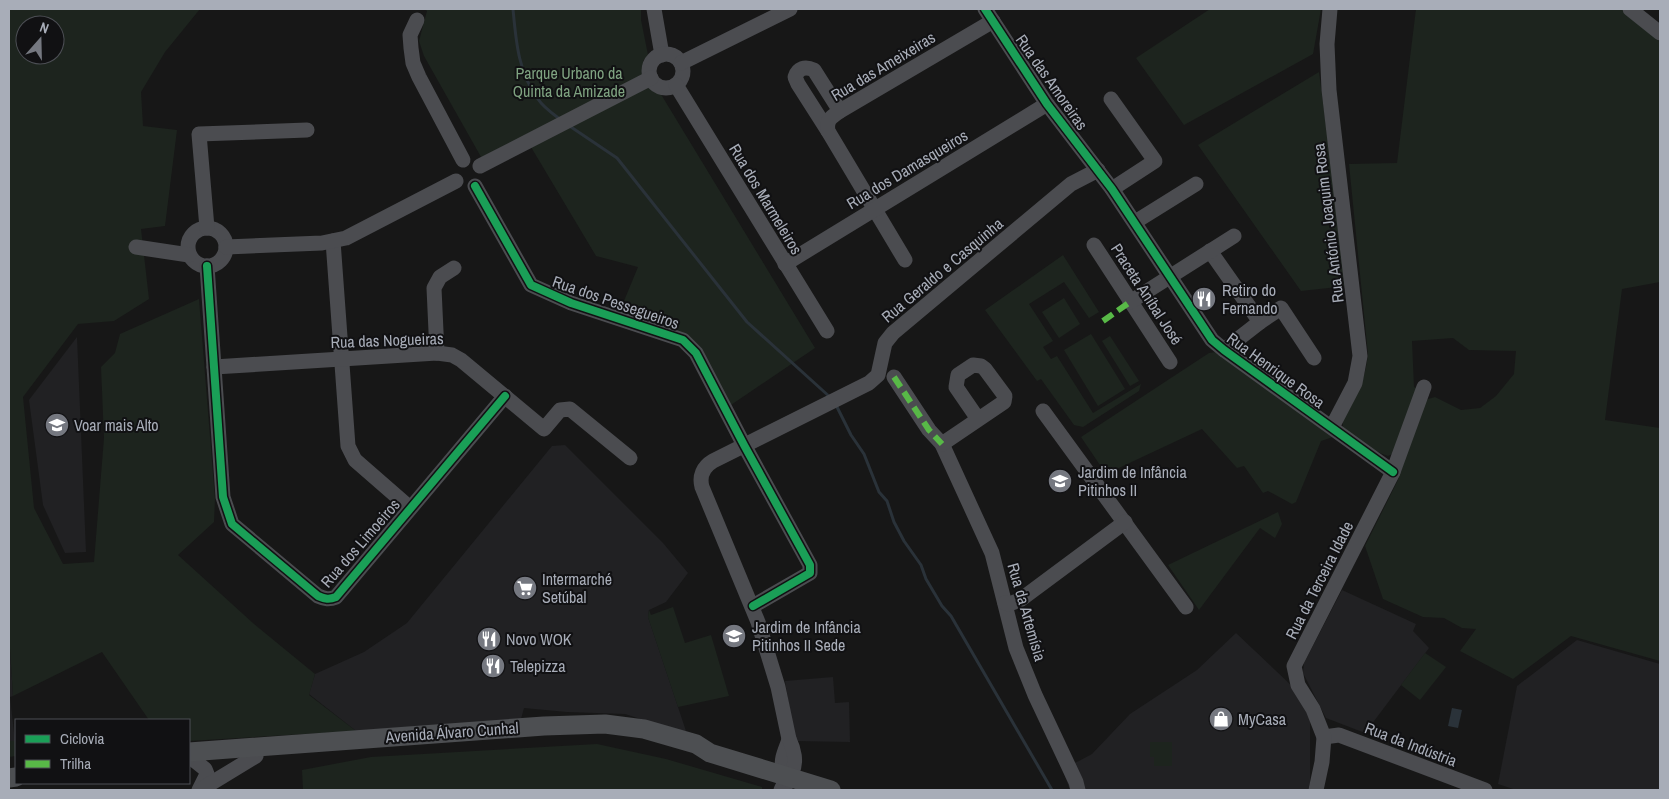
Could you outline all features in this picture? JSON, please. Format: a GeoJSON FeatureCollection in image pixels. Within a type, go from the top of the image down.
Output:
{"type":"FeatureCollection","features":[{"type":"Feature","properties":{"kind":"main road","name":"Avenida Álvaro Cunhal"},"geometry":{"type":"LineString","coordinates":[[199,766],[544,726],[605,724],[644,729],[696,744],[710,753],[787,786],[830,790]]}},
{"type":"Feature","properties":{"kind":"main road","name":"Avenida Álvaro Cunhal"},"geometry":{"type":"LineString","coordinates":[[199,766],[256,756],[513,738],[592,735],[646,741],[694,753],[710,753]]}},
{"type":"Feature","properties":{"kind":"street"},"geometry":{"type":"LineString","coordinates":[[654,9],[662,55]]}},
{"type":"Feature","properties":{"kind":"street","name":"Rua António Joaquim Rosa"},"geometry":{"type":"LineString","coordinates":[[1330,9],[1327,44],[1329,90],[1360,356],[1355,383],[1332,427]]}},
{"type":"Feature","properties":{"kind":"street"},"geometry":{"type":"LineString","coordinates":[[1630,9],[1660,32]]}},
{"type":"Feature","properties":{"kind":"street"},"geometry":{"type":"LineString","coordinates":[[682,63],[785,10]]}},
{"type":"Feature","properties":{"kind":"street","name":"Rua das Amoreiras"},"geometry":{"type":"LineString","coordinates":[[989,15],[1047,104],[1098,170]]}},
{"type":"Feature","properties":{"kind":"street","name":"Rua das Ameixeiras"},"geometry":{"type":"LineString","coordinates":[[828,131],[826,124],[829,119],[840,111],[989,15]]}},
{"type":"Feature","properties":{"kind":"street"},"geometry":{"type":"LineString","coordinates":[[417,20],[410,35],[413,63],[463,160]]}},
{"type":"Feature","properties":{"kind":"street"},"geometry":{"type":"LineString","coordinates":[[662,55],[672,55],[682,63],[683,76],[676,85],[668,88],[661,87],[655,84],[651,78],[650,66],[654,60],[662,55]]}},
{"type":"Feature","properties":{"kind":"street"},"geometry":{"type":"LineString","coordinates":[[840,111],[814,70],[802,68],[797,72],[795,77],[798,84],[905,260]]}},
{"type":"Feature","properties":{"kind":"street"},"geometry":{"type":"LineString","coordinates":[[480,166],[651,78]]}},
{"type":"Feature","properties":{"kind":"street","name":"Rua dos Marmeleiros"},"geometry":{"type":"LineString","coordinates":[[676,85],[827,331]]}},
{"type":"Feature","properties":{"kind":"street"},"geometry":{"type":"LineString","coordinates":[[1111,99],[1155,161],[1112,189]]}},
{"type":"Feature","properties":{"kind":"street","name":"Rua dos Damasqueiros"},"geometry":{"type":"LineString","coordinates":[[785,264],[1047,104]]}},
{"type":"Feature","properties":{"kind":"street"},"geometry":{"type":"LineString","coordinates":[[206,228],[199,134],[308,130]]}},
{"type":"Feature","properties":{"kind":"street"},"geometry":{"type":"LineString","coordinates":[[463,160],[471,160],[480,166],[482,177],[475,186],[470,188],[464,187],[456,181],[454,170],[456,165],[463,160]]}},
{"type":"Feature","properties":{"kind":"street","name":"Rua Henrique Rosa"},"geometry":{"type":"LineString","coordinates":[[1098,170],[1135,222],[1209,335],[1224,350],[1393,472]]}},
{"type":"Feature","properties":{"kind":"street","name":"Rua Geraldo e Casquinha"},"geometry":{"type":"LineString","coordinates":[[752,606],[700,481],[706,465],[712,460],[744,446],[869,383],[878,375],[885,342],[893,333],[1070,184],[1098,170]]}},
{"type":"Feature","properties":{"kind":"street"},"geometry":{"type":"LineString","coordinates":[[226,247],[333,241],[346,238],[456,181]]}},
{"type":"Feature","properties":{"kind":"street"},"geometry":{"type":"LineString","coordinates":[[1135,222],[1196,184]]}},
{"type":"Feature","properties":{"kind":"street","name":"Rua dos Pessegueiros"},"geometry":{"type":"LineString","coordinates":[[475,186],[531,285],[571,303],[683,340],[696,353],[744,446],[810,565],[810,573],[752,606]]}},
{"type":"Feature","properties":{"kind":"street"},"geometry":{"type":"LineString","coordinates":[[206,228],[214,229],[220,233],[225,240],[226,247],[221,261],[215,265],[207,266],[200,265],[194,261],[189,255],[188,248],[189,240],[193,234],[206,228]]}},
{"type":"Feature","properties":{"kind":"street"},"geometry":{"type":"LineString","coordinates":[[1130,302],[1234,236]]}},
{"type":"Feature","properties":{"kind":"street"},"geometry":{"type":"LineString","coordinates":[[333,241],[348,446],[355,460],[410,508]]}},
{"type":"Feature","properties":{"kind":"street","name":"Praceta Aníbal José"},"geometry":{"type":"LineString","coordinates":[[1094,245],[1170,362]]}},
{"type":"Feature","properties":{"kind":"street"},"geometry":{"type":"LineString","coordinates":[[136,247],[189,255]]}},
{"type":"Feature","properties":{"kind":"street"},"geometry":{"type":"LineString","coordinates":[[1210,250],[1260,322]]}},
{"type":"Feature","properties":{"kind":"street","name":"Rua dos Limoeiros"},"geometry":{"type":"LineString","coordinates":[[207,266],[223,497],[232,524],[318,596],[325,599],[336,597],[505,396]]}},
{"type":"Feature","properties":{"kind":"street"},"geometry":{"type":"LineString","coordinates":[[437,353],[434,288],[440,277],[454,268]]}},
{"type":"Feature","properties":{"kind":"street"},"geometry":{"type":"LineString","coordinates":[[1224,350],[1281,308],[1314,358]]}},
{"type":"Feature","properties":{"kind":"street","name":"Rua das Nogueiras"},"geometry":{"type":"LineString","coordinates":[[214,367],[437,353],[457,357],[544,429],[560,410],[567,408],[572,410],[630,458]]}},
{"type":"Feature","properties":{"kind":"street","name":"Rua da Artemísia"},"geometry":{"type":"LineString","coordinates":[[894,377],[929,430],[942,444],[992,553],[1016,648],[1078,790]]}},
{"type":"Feature","properties":{"kind":"street","name":"Rua da Terceira Idade"},"geometry":{"type":"LineString","coordinates":[[1316,790],[1322,762],[1324,737],[1312,709],[1298,685],[1294,666],[1393,472],[1424,387]]}},
{"type":"Feature","properties":{"kind":"street"},"geometry":{"type":"LineString","coordinates":[[1043,411],[1186,607]]}},
{"type":"Feature","properties":{"kind":"street"},"geometry":{"type":"LineString","coordinates":[[942,444],[978,419]]}},
{"type":"Feature","properties":{"kind":"street"},"geometry":{"type":"LineString","coordinates":[[1005,603],[1010,604],[1020,600],[1125,522]]}},
{"type":"Feature","properties":{"kind":"street"},"geometry":{"type":"LineString","coordinates":[[752,606],[778,688],[794,756],[792,772],[787,786]]}},
{"type":"Feature","properties":{"kind":"street","name":"Rua da Indústria"},"geometry":{"type":"LineString","coordinates":[[1324,737],[1339,735],[1485,790]]}},
{"type":"Feature","properties":{"kind":"street"},"geometry":{"type":"LineString","coordinates":[[200,790],[199,766],[256,756]]}},
{"type":"Feature","properties":{"kind":"shaded area","name":"Voar mais Alto"},"geometry":{"type":"Polygon","coordinates":[[[77,337],[86,552],[65,553],[43,505],[29,400],[77,337]]]}},
{"type":"Feature","properties":{"kind":"shaded area"},"geometry":{"type":"Polygon","coordinates":[[[565,445],[663,543],[688,573],[666,602],[649,610],[648,617],[687,734],[625,714],[524,708],[521,719],[356,731],[309,694],[315,674],[364,652],[407,623],[552,446],[565,445]]]}},
{"type":"Feature","properties":{"kind":"shaded area"},"geometry":{"type":"Polygon","coordinates":[[[1342,590],[1416,624],[1413,631],[1429,648],[1365,733],[1326,718],[1303,673],[1304,663],[1342,590]]]}},
{"type":"Feature","properties":{"kind":"shaded area"},"geometry":{"type":"Polygon","coordinates":[[[9,633],[13,696],[10,697],[15,741],[9,741],[9,633]]]}},
{"type":"Feature","properties":{"kind":"shaded area"},"geometry":{"type":"Polygon","coordinates":[[[1236,633],[1293,687],[1310,715],[1310,783],[1308,790],[1070,790],[1062,768],[1092,754],[1130,714],[1197,670],[1236,633]]]}},
{"type":"Feature","properties":{"kind":"shaded area"},"geometry":{"type":"Polygon","coordinates":[[[1577,640],[1660,664],[1660,790],[1516,790],[1498,784],[1517,686],[1577,640]]]}},
{"type":"Feature","properties":{"kind":"shaded area"},"geometry":{"type":"Polygon","coordinates":[[[833,677],[835,703],[849,702],[850,742],[795,741],[785,681],[833,677]]]}},
{"type":"Feature","properties":{"kind":"shaded area"},"geometry":{"type":"Polygon","coordinates":[[[1452,708],[1462,710],[1458,728],[1448,726],[1452,708]]]}},
{"type":"Feature","properties":{"kind":"green space"},"geometry":{"type":"Polygon","coordinates":[[[9,9],[200,9],[165,52],[141,92],[143,126],[177,130],[165,226],[141,229],[149,299],[114,321],[78,324],[23,397],[34,508],[63,564],[94,562],[104,438],[101,367],[115,353],[120,334],[199,299],[215,499],[214,522],[178,555],[254,624],[315,674],[309,695],[356,731],[190,741],[190,719],[148,719],[102,652],[13,696],[9,633],[9,9]]]}},
{"type":"Feature","properties":{"kind":"green space","name":"Parque Urbano da Quinta da Amizade"},"geometry":{"type":"Polygon","coordinates":[[[425,9],[641,9],[641,20],[648,55],[643,61],[643,72],[659,91],[815,348],[725,409],[696,353],[619,313],[638,267],[596,256],[528,142],[485,164],[424,56],[419,41],[427,11],[425,9]]]}},
{"type":"Feature","properties":{"kind":"green space"},"geometry":{"type":"Polygon","coordinates":[[[1210,9],[1321,9],[1313,54],[1184,125],[1136,58],[1210,9]]]}},
{"type":"Feature","properties":{"kind":"green space"},"geometry":{"type":"Polygon","coordinates":[[[1416,9],[1621,9],[1660,42],[1660,282],[1622,289],[1605,420],[1660,428],[1660,661],[1571,636],[1513,679],[1460,651],[1476,629],[1462,628],[1444,618],[1423,617],[1383,599],[1365,546],[1398,480],[1424,402],[1435,397],[1461,410],[1480,408],[1496,396],[1514,374],[1516,351],[1469,350],[1453,338],[1412,341],[1414,387],[1418,389],[1394,453],[1388,456],[1376,451],[1343,427],[1343,421],[1362,381],[1368,354],[1349,164],[1397,163],[1416,9]]]}},
{"type":"Feature","properties":{"kind":"green space"},"geometry":{"type":"Polygon","coordinates":[[[1319,72],[1347,286],[1301,291],[1198,145],[1319,72]]]}},
{"type":"Feature","properties":{"kind":"green space"},"geometry":{"type":"Polygon","coordinates":[[[1063,255],[1099,312],[1089,318],[1064,282],[1029,304],[1053,341],[1043,347],[1051,359],[1057,356],[1093,413],[1141,384],[1139,391],[1083,427],[1074,425],[1041,379],[1037,381],[985,310],[1063,255]]]}},
{"type":"Feature","properties":{"kind":"green space"},"geometry":{"type":"Polygon","coordinates":[[[1064,298],[1080,324],[1059,338],[1042,312],[1064,298]]]}},
{"type":"Feature","properties":{"kind":"green space"},"geometry":{"type":"Polygon","coordinates":[[[1091,334],[1125,389],[1098,406],[1064,350],[1091,334]]]}},
{"type":"Feature","properties":{"kind":"green space"},"geometry":{"type":"Polygon","coordinates":[[[1110,336],[1139,381],[1130,386],[1102,341],[1110,336]]]}},
{"type":"Feature","properties":{"kind":"green space"},"geometry":{"type":"Polygon","coordinates":[[[1216,352],[1333,437],[1321,441],[1296,502],[1292,504],[1268,491],[1263,493],[1244,466],[1237,468],[1202,429],[1106,474],[1081,437],[1209,353],[1216,352]]]}},
{"type":"Feature","properties":{"kind":"green space"},"geometry":{"type":"Polygon","coordinates":[[[1278,512],[1282,524],[1275,538],[1260,528],[1199,610],[1168,565],[1278,512]]]}},
{"type":"Feature","properties":{"kind":"green space"},"geometry":{"type":"Polygon","coordinates":[[[673,607],[685,643],[711,635],[729,696],[678,707],[648,617],[649,610],[651,615],[673,607]]]}},
{"type":"Feature","properties":{"kind":"green space"},"geometry":{"type":"Polygon","coordinates":[[[1425,653],[1446,667],[1420,700],[1401,685],[1425,653]]]}},
{"type":"Feature","properties":{"kind":"green space"},"geometry":{"type":"Polygon","coordinates":[[[9,741],[15,741],[15,756],[9,757],[9,741]]]}},
{"type":"Feature","properties":{"kind":"green space"},"geometry":{"type":"Polygon","coordinates":[[[1150,742],[1172,742],[1172,766],[1154,766],[1154,757],[1150,757],[1150,742]]]}},
{"type":"Feature","properties":{"kind":"green space"},"geometry":{"type":"Polygon","coordinates":[[[597,744],[666,759],[762,787],[762,790],[303,790],[302,770],[371,757],[597,744]]]}},
{"type":"Feature","properties":{"kind":"waterway"},"geometry":{"type":"LineString","coordinates":[[513,9],[519,56],[526,78],[540,102],[561,120]]}},
{"type":"Feature","properties":{"kind":"waterway"},"geometry":{"type":"LineString","coordinates":[[568,125],[617,158],[747,322],[831,398]]}},
{"type":"Feature","properties":{"kind":"waterway"},"geometry":{"type":"LineString","coordinates":[[836,405],[851,435],[864,454],[879,492],[887,501],[894,522],[904,541],[921,565],[926,579],[942,606],[951,616],[1052,790]]}},
{"type":"Feature","properties":{"kind":"marked path"},"geometry":{"type":"LineString","coordinates":[[1103,321],[1130,302]]}},
{"type":"Feature","properties":{"kind":"marked path"},"geometry":{"type":"LineString","coordinates":[[894,377],[929,430],[942,444]]}},
{"type":"Feature","properties":{"kind":"cycle path"},"geometry":{"type":"LineString","coordinates":[[985,9],[1047,104],[1112,189],[1212,340],[1393,472]]}},
{"type":"Feature","properties":{"kind":"cycle path"},"geometry":{"type":"LineString","coordinates":[[475,186],[531,285],[571,303],[683,340],[696,353],[810,565],[810,573],[753,606]]}},
{"type":"Feature","properties":{"kind":"cycle path"},"geometry":{"type":"LineString","coordinates":[[207,266],[223,497],[232,524],[318,596],[327,599],[336,597],[505,396]]}},
{"type":"Feature","properties":{"kind":"place","name":"Retiro do Fernando"},"geometry":{"type":"Point","coordinates":[1204,299]}},
{"type":"Feature","properties":{"kind":"place","name":"Voar mais Alto"},"geometry":{"type":"Point","coordinates":[57,425]}},
{"type":"Feature","properties":{"kind":"place","name":"Jardim de Infância Pitinhos II"},"geometry":{"type":"Point","coordinates":[1060,481]}},
{"type":"Feature","properties":{"kind":"place","name":"Intermarché Setúbal"},"geometry":{"type":"Point","coordinates":[525,588]}},
{"type":"Feature","properties":{"kind":"place","name":"Jardim de Infância Pitinhos II Sede"},"geometry":{"type":"Point","coordinates":[734,636]}},
{"type":"Feature","properties":{"kind":"place","name":"Novo WOK"},"geometry":{"type":"Point","coordinates":[489,639]}},
{"type":"Feature","properties":{"kind":"place","name":"Telepizza"},"geometry":{"type":"Point","coordinates":[493,666]}},
{"type":"Feature","properties":{"kind":"place","name":"MyCasa"},"geometry":{"type":"Point","coordinates":[1221,719]}}]}
